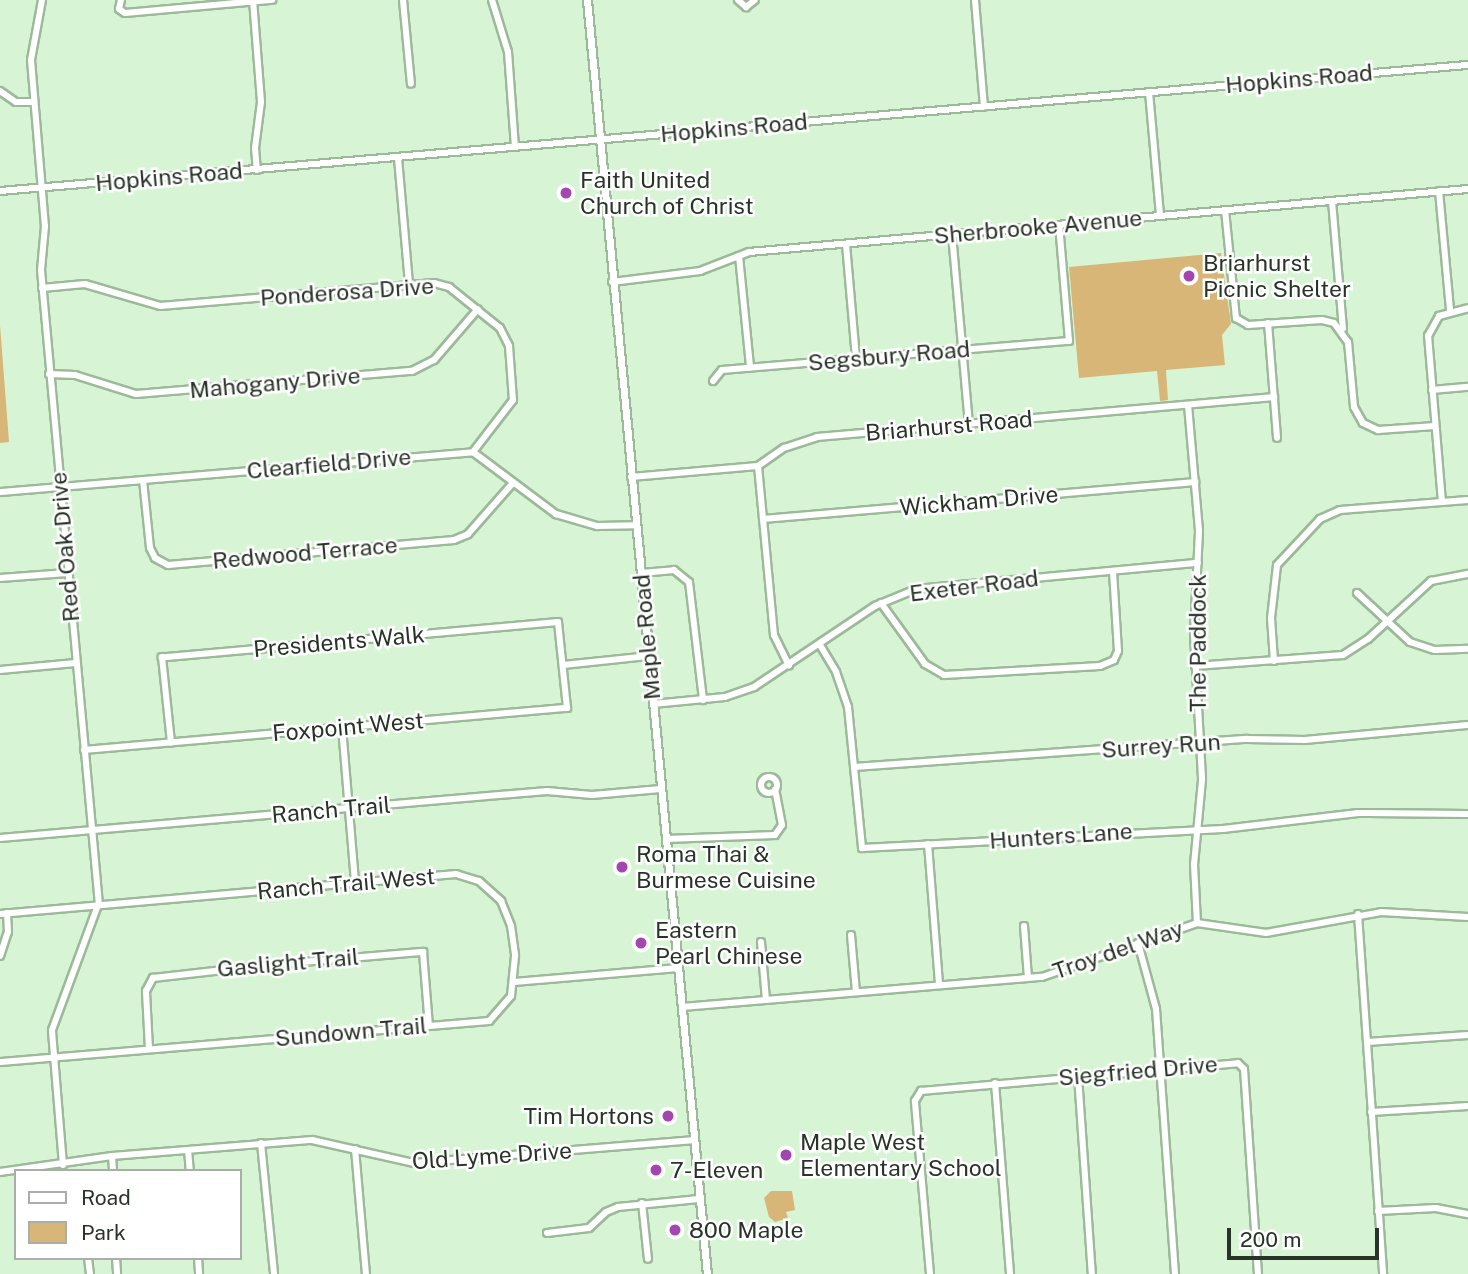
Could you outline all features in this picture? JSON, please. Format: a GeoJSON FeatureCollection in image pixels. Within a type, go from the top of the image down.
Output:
{"type":"FeatureCollection","features":[{"type":"Feature","properties":{"kind":"main road","name":"Maple Road"},"geometry":{"type":"LineString","coordinates":[[587,0],[706,1274]]}},
{"type":"Feature","properties":{"kind":"street","name":"Red Oak Drive"},"geometry":{"type":"LineString","coordinates":[[42,0],[31,60],[32,102],[45,226],[42,288],[98,905],[55,1019],[52,1058],[63,1165]]}},
{"type":"Feature","properties":{"kind":"street"},"geometry":{"type":"LineString","coordinates":[[121,0],[120,9],[125,13],[272,0]]}},
{"type":"Feature","properties":{"kind":"street"},"geometry":{"type":"LineString","coordinates":[[403,0],[411,85]]}},
{"type":"Feature","properties":{"kind":"street"},"geometry":{"type":"LineString","coordinates":[[492,0],[508,52],[516,147]]}},
{"type":"Feature","properties":{"kind":"street"},"geometry":{"type":"LineString","coordinates":[[738,0],[746,7],[755,0]]}},
{"type":"Feature","properties":{"kind":"street"},"geometry":{"type":"LineString","coordinates":[[975,0],[984,107]]}},
{"type":"Feature","properties":{"kind":"street"},"geometry":{"type":"LineString","coordinates":[[253,1],[261,102],[255,148],[257,170]]}},
{"type":"Feature","properties":{"kind":"street","name":"Hopkins Road"},"geometry":{"type":"LineString","coordinates":[[0,191],[1468,65]]}},
{"type":"Feature","properties":{"kind":"street"},"geometry":{"type":"LineString","coordinates":[[0,91],[16,102],[32,102]]}},
{"type":"Feature","properties":{"kind":"street"},"geometry":{"type":"LineString","coordinates":[[1149,92],[1160,215]]}},
{"type":"Feature","properties":{"kind":"street"},"geometry":{"type":"LineString","coordinates":[[398,158],[409,285]]}},
{"type":"Feature","properties":{"kind":"street","name":"Sherbrooke Avenue"},"geometry":{"type":"LineString","coordinates":[[612,282],[700,271],[739,256],[846,244],[1468,189]]}},
{"type":"Feature","properties":{"kind":"street"},"geometry":{"type":"LineString","coordinates":[[1439,191],[1450,310]]}},
{"type":"Feature","properties":{"kind":"street"},"geometry":{"type":"LineString","coordinates":[[1332,201],[1343,331],[1354,407],[1363,423],[1378,430],[1435,426]]}},
{"type":"Feature","properties":{"kind":"street"},"geometry":{"type":"LineString","coordinates":[[1225,210],[1235,315],[1244,324],[1322,320],[1343,331]]}},
{"type":"Feature","properties":{"kind":"street","name":"Segsbury Road"},"geometry":{"type":"LineString","coordinates":[[713,381],[722,370],[1069,341],[1059,225]]}},
{"type":"Feature","properties":{"kind":"street"},"geometry":{"type":"LineString","coordinates":[[952,234],[969,424]]}},
{"type":"Feature","properties":{"kind":"street"},"geometry":{"type":"LineString","coordinates":[[846,244],[856,359]]}},
{"type":"Feature","properties":{"kind":"street"},"geometry":{"type":"LineString","coordinates":[[739,256],[750,368]]}},
{"type":"Feature","properties":{"kind":"street","name":"Ponderosa Drive"},"geometry":{"type":"LineString","coordinates":[[42,288],[101,287],[134,301],[160,306],[409,285],[443,285],[478,309],[507,338],[514,389],[507,413],[473,452]]}},
{"type":"Feature","properties":{"kind":"street"},"geometry":{"type":"LineString","coordinates":[[1442,502],[1429,330],[1434,320],[1450,310],[1468,308]]}},
{"type":"Feature","properties":{"kind":"street","name":"Mahogany Drive"},"geometry":{"type":"LineString","coordinates":[[50,374],[75,375],[136,394],[412,371],[434,360],[478,309]]}},
{"type":"Feature","properties":{"kind":"street"},"geometry":{"type":"LineString","coordinates":[[1268,323],[1277,438]]}},
{"type":"Feature","properties":{"kind":"street"},"geometry":{"type":"LineString","coordinates":[[1432,390],[1468,387]]}},
{"type":"Feature","properties":{"kind":"street","name":"Briarhurst Road"},"geometry":{"type":"LineString","coordinates":[[631,478],[758,466],[808,439],[1274,397]]}},
{"type":"Feature","properties":{"kind":"street","name":"The Paddock"},"geometry":{"type":"LineString","coordinates":[[1188,405],[1195,482],[1198,563],[1195,666],[1199,742],[1197,923]]}},
{"type":"Feature","properties":{"kind":"street"},"geometry":{"type":"LineString","coordinates":[[473,452],[512,484],[570,520],[597,526],[636,524]]}},
{"type":"Feature","properties":{"kind":"street","name":"Clearfield Drive"},"geometry":{"type":"LineString","coordinates":[[0,492],[473,452]]}},
{"type":"Feature","properties":{"kind":"street"},"geometry":{"type":"LineString","coordinates":[[758,466],[774,635],[789,666]]}},
{"type":"Feature","properties":{"kind":"street","name":"Redwood Terrace"},"geometry":{"type":"LineString","coordinates":[[143,480],[149,548],[155,558],[168,565],[454,540],[468,534],[512,484]]}},
{"type":"Feature","properties":{"kind":"street","name":"Wickham Drive"},"geometry":{"type":"LineString","coordinates":[[763,519],[1195,482]]}},
{"type":"Feature","properties":{"kind":"street"},"geometry":{"type":"LineString","coordinates":[[1274,661],[1271,618],[1276,565],[1306,532],[1340,510],[1468,500]]}},
{"type":"Feature","properties":{"kind":"street","name":"Exeter Road"},"geometry":{"type":"LineString","coordinates":[[653,704],[702,700],[754,687],[881,603],[928,587],[1198,563]]}},
{"type":"Feature","properties":{"kind":"street"},"geometry":{"type":"LineString","coordinates":[[640,573],[674,570],[689,582],[702,700]]}},
{"type":"Feature","properties":{"kind":"street"},"geometry":{"type":"LineString","coordinates":[[881,603],[925,664],[944,675],[1100,666],[1114,660],[1118,651],[1113,571]]}},
{"type":"Feature","properties":{"kind":"street"},"geometry":{"type":"LineString","coordinates":[[0,579],[66,573]]}},
{"type":"Feature","properties":{"kind":"street"},"geometry":{"type":"LineString","coordinates":[[1195,666],[1343,655],[1431,581],[1468,574]]}},
{"type":"Feature","properties":{"kind":"street"},"geometry":{"type":"LineString","coordinates":[[1357,593],[1385,622],[1418,646],[1468,649]]}},
{"type":"Feature","properties":{"kind":"street","name":"Presidents Walk"},"geometry":{"type":"LineString","coordinates":[[171,743],[162,657],[558,622],[563,665]]}},
{"type":"Feature","properties":{"kind":"street","name":"Hunters Lane"},"geometry":{"type":"LineString","coordinates":[[820,645],[845,695],[862,848],[1197,830],[1358,813],[1468,814]]}},
{"type":"Feature","properties":{"kind":"street"},"geometry":{"type":"LineString","coordinates":[[563,665],[648,656]]}},
{"type":"Feature","properties":{"kind":"street"},"geometry":{"type":"LineString","coordinates":[[0,670],[76,663]]}},
{"type":"Feature","properties":{"kind":"street","name":"Foxpoint West"},"geometry":{"type":"LineString","coordinates":[[84,750],[567,708],[563,665]]}},
{"type":"Feature","properties":{"kind":"street","name":"Surrey Run"},"geometry":{"type":"LineString","coordinates":[[854,767],[1199,742],[1305,740],[1468,725]]}},
{"type":"Feature","properties":{"kind":"street"},"geometry":{"type":"LineString","coordinates":[[342,727],[355,883]]}},
{"type":"Feature","properties":{"kind":"street","name":"Ranch Trail"},"geometry":{"type":"LineString","coordinates":[[0,838],[547,791],[592,795],[661,789]]}},
{"type":"Feature","properties":{"kind":"street"},"geometry":{"type":"LineString","coordinates":[[666,839],[775,835],[782,825],[775,790]]}},
{"type":"Feature","properties":{"kind":"street"},"geometry":{"type":"LineString","coordinates":[[928,844],[939,985]]}},
{"type":"Feature","properties":{"kind":"street","name":"Ranch Trail West"},"geometry":{"type":"LineString","coordinates":[[4,913],[456,874],[483,883],[496,895],[509,917],[514,982]]}},
{"type":"Feature","properties":{"kind":"street","name":"Troy del Way"},"geometry":{"type":"LineString","coordinates":[[682,1007],[1052,975],[1197,923],[1266,933],[1358,914],[1410,911],[1468,917]]}},
{"type":"Feature","properties":{"kind":"street"},"geometry":{"type":"LineString","coordinates":[[0,956],[8,932],[4,913]]}},
{"type":"Feature","properties":{"kind":"street"},"geometry":{"type":"LineString","coordinates":[[1358,914],[1383,1274]]}},
{"type":"Feature","properties":{"kind":"street"},"geometry":{"type":"LineString","coordinates":[[1024,926],[1028,978]]}},
{"type":"Feature","properties":{"kind":"street"},"geometry":{"type":"LineString","coordinates":[[851,935],[856,992]]}},
{"type":"Feature","properties":{"kind":"street"},"geometry":{"type":"LineString","coordinates":[[761,942],[766,1000]]}},
{"type":"Feature","properties":{"kind":"street"},"geometry":{"type":"LineString","coordinates":[[1138,943],[1156,1009],[1175,1274]]}},
{"type":"Feature","properties":{"kind":"street","name":"Gaslight Trail"},"geometry":{"type":"LineString","coordinates":[[149,1049],[146,990],[150,981],[164,973],[423,952],[429,1026]]}},
{"type":"Feature","properties":{"kind":"street"},"geometry":{"type":"LineString","coordinates":[[514,982],[678,968]]}},
{"type":"Feature","properties":{"kind":"street","name":"Sundown Trail"},"geometry":{"type":"LineString","coordinates":[[0,1062],[489,1021],[508,1003],[514,982]]}},
{"type":"Feature","properties":{"kind":"street"},"geometry":{"type":"LineString","coordinates":[[1367,1042],[1468,1035]]}},
{"type":"Feature","properties":{"kind":"street","name":"Siegfried Drive"},"geometry":{"type":"LineString","coordinates":[[930,1274],[915,1101],[924,1090],[1242,1064],[1258,1274]]}},
{"type":"Feature","properties":{"kind":"street"},"geometry":{"type":"LineString","coordinates":[[1077,1076],[1092,1274]]}},
{"type":"Feature","properties":{"kind":"street"},"geometry":{"type":"LineString","coordinates":[[995,1083],[1010,1274]]}},
{"type":"Feature","properties":{"kind":"street"},"geometry":{"type":"LineString","coordinates":[[1371,1112],[1468,1106]]}},
{"type":"Feature","properties":{"kind":"street","name":"Old Lyme Drive"},"geometry":{"type":"LineString","coordinates":[[27,1169],[112,1156],[323,1140],[414,1163],[695,1140]]}},
{"type":"Feature","properties":{"kind":"street"},"geometry":{"type":"LineString","coordinates":[[261,1143],[274,1274]]}},
{"type":"Feature","properties":{"kind":"street"},"geometry":{"type":"LineString","coordinates":[[355,1149],[366,1274]]}},
{"type":"Feature","properties":{"kind":"street"},"geometry":{"type":"LineString","coordinates":[[188,1150],[190,1169]]}},
{"type":"Feature","properties":{"kind":"street"},"geometry":{"type":"LineString","coordinates":[[112,1156],[113,1169]]}},
{"type":"Feature","properties":{"kind":"street"},"geometry":{"type":"LineString","coordinates":[[547,1233],[589,1228],[606,1212],[642,1203],[699,1199]]}},
{"type":"Feature","properties":{"kind":"street"},"geometry":{"type":"LineString","coordinates":[[642,1203],[648,1259]]}},
{"type":"Feature","properties":{"kind":"street"},"geometry":{"type":"LineString","coordinates":[[1378,1212],[1436,1208],[1468,1214]]}},
{"type":"Feature","properties":{"kind":"green space"},"geometry":{"type":"Polygon","coordinates":[[[1221,253],[1231,324],[1222,335],[1225,365],[1166,370],[1168,400],[1160,401],[1157,371],[1079,378],[1069,267],[1221,253]]]}},
{"type":"Feature","properties":{"kind":"green space"},"geometry":{"type":"Polygon","coordinates":[[[0,325],[9,442],[0,443],[0,325]]]}},
{"type":"Feature","properties":{"kind":"green space"},"geometry":{"type":"Polygon","coordinates":[[[771,1191],[792,1191],[795,1210],[786,1212],[788,1218],[775,1222],[769,1217],[764,1198],[771,1191]]]}},
{"type":"Feature","properties":{"kind":"place","name":"Faith United Church of Christ"},"geometry":{"type":"Point","coordinates":[566,193]}},
{"type":"Feature","properties":{"kind":"place","name":"Briarhurst Picnic Shelter"},"geometry":{"type":"Point","coordinates":[1189,276]}},
{"type":"Feature","properties":{"kind":"place","name":"Roma Thai & Burmese Cuisine"},"geometry":{"type":"Point","coordinates":[622,867]}},
{"type":"Feature","properties":{"kind":"place","name":"Eastern Pearl Chinese"},"geometry":{"type":"Point","coordinates":[641,943]}},
{"type":"Feature","properties":{"kind":"place","name":"Tim Hortons"},"geometry":{"type":"Point","coordinates":[668,1116]}},
{"type":"Feature","properties":{"kind":"place","name":"Maple West Elementary School"},"geometry":{"type":"Point","coordinates":[786,1155]}},
{"type":"Feature","properties":{"kind":"place","name":"7-Eleven"},"geometry":{"type":"Point","coordinates":[656,1170]}},
{"type":"Feature","properties":{"kind":"place","name":"800 Maple"},"geometry":{"type":"Point","coordinates":[675,1230]}}]}
